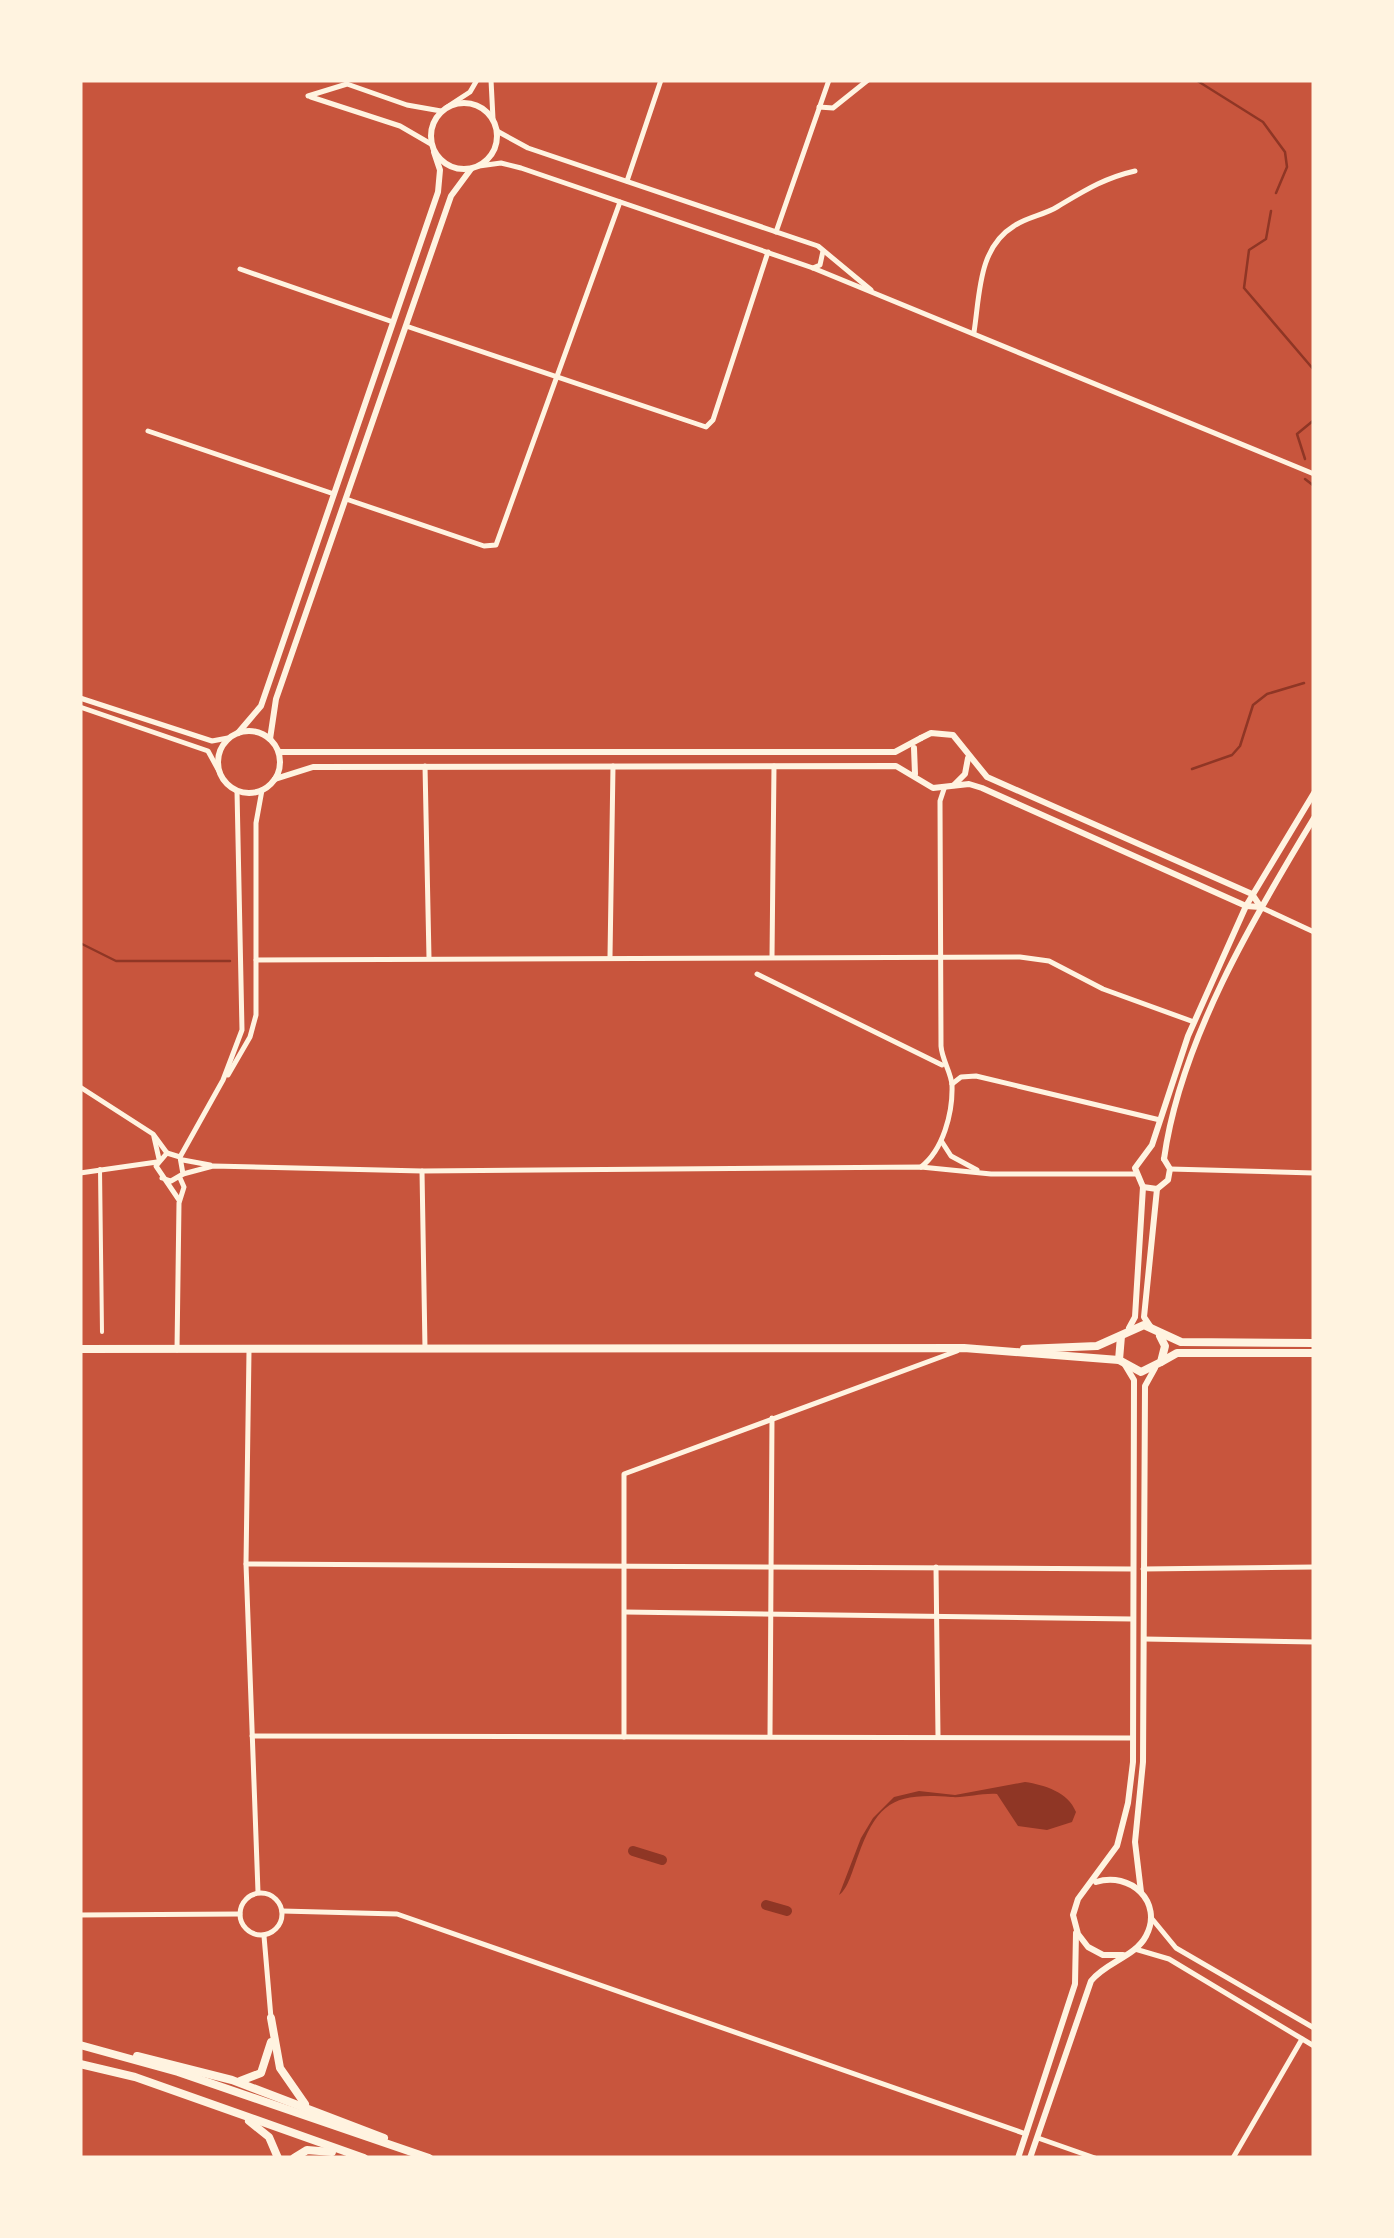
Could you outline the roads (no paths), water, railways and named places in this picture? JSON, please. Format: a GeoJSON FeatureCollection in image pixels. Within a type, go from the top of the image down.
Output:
{"type":"FeatureCollection","features":[{"type":"Feature","properties":{"kind":"main road"},"geometry":{"type":"LineString","coordinates":[[238,733],[261,706],[438,192],[440,170],[432,148],[434,120],[444,109],[473,104],[493,119],[497,130],[494,151],[451,196],[271,715],[270,739]]}},
{"type":"Feature","properties":{"kind":"main road"},"geometry":{"type":"LineString","coordinates":[[432,148],[449,166],[475,168]]}},
{"type":"Feature","properties":{"kind":"main road"},"geometry":{"type":"LineString","coordinates":[[275,779],[279,752],[270,739],[254,731],[228,738],[218,758],[220,773],[237,791],[262,790],[275,779],[313,768],[896,766],[933,788],[982,788],[1246,906],[1260,908]]}},
{"type":"Feature","properties":{"kind":"main road"},"geometry":{"type":"LineString","coordinates":[[279,752],[895,752],[942,732],[953,734],[987,777],[1252,894],[1260,908]]}},
{"type":"Feature","properties":{"kind":"main road"},"geometry":{"type":"LineString","coordinates":[[917,778],[912,752],[921,738]]}},
{"type":"Feature","properties":{"kind":"main road"},"geometry":{"type":"LineString","coordinates":[[953,786],[965,774],[967,752]]}},
{"type":"Feature","properties":{"kind":"main road"},"geometry":{"type":"LineString","coordinates":[[1018,2158],[1075,1984],[1078,1898],[1117,1846],[1128,1804],[1133,1738],[1134,1380],[1122,1363],[1118,1346],[1135,1317],[1143,1187],[1135,1174],[1138,1162],[1147,1155],[1194,1022],[1246,906],[1314,793]]}},
{"type":"Feature","properties":{"kind":"main road"},"geometry":{"type":"LineString","coordinates":[[1030,2158],[1091,1980],[1102,1966],[1136,1948],[1146,1936],[1151,1917],[1141,1892],[1135,1842],[1143,1762],[1145,1386],[1165,1346],[1144,1316],[1157,1189],[1168,1180],[1170,1169],[1164,1158],[1199,1040],[1260,908],[1314,818]]}},
{"type":"Feature","properties":{"kind":"main road"},"geometry":{"type":"LineString","coordinates":[[1147,1155],[1164,1158]]}},
{"type":"Feature","properties":{"kind":"main road"},"geometry":{"type":"LineString","coordinates":[[1143,1187],[1157,1189]]}},
{"type":"Feature","properties":{"kind":"main road"},"geometry":{"type":"LineString","coordinates":[[1015,1350],[1097,1346],[1126,1331],[1154,1330],[1167,1339],[1194,1343],[1314,1343]]}},
{"type":"Feature","properties":{"kind":"main road"},"geometry":{"type":"LineString","coordinates":[[80,1348],[964,1348],[1122,1363],[1141,1372],[1177,1353],[1314,1353]]}},
{"type":"Feature","properties":{"kind":"main road"},"geometry":{"type":"LineString","coordinates":[[1091,1885],[1116,1879],[1141,1892]]}},
{"type":"Feature","properties":{"kind":"main road"},"geometry":{"type":"LineString","coordinates":[[1075,1927],[1081,1941],[1095,1952],[1123,1956]]}},
{"type":"Feature","properties":{"kind":"main road"},"geometry":{"type":"LineString","coordinates":[[232,2080],[251,2080],[267,2066],[271,2018]]}},
{"type":"Feature","properties":{"kind":"main road"},"geometry":{"type":"LineString","coordinates":[[271,2018],[284,2080],[305,2104],[320,2112]]}},
{"type":"Feature","properties":{"kind":"main road"},"geometry":{"type":"LineString","coordinates":[[80,2045],[429,2158]]}},
{"type":"Feature","properties":{"kind":"main road"},"geometry":{"type":"LineString","coordinates":[[110,2053],[150,2058],[232,2080],[376,2132],[391,2144]]}},
{"type":"Feature","properties":{"kind":"main road"},"geometry":{"type":"LineString","coordinates":[[80,2064],[361,2158]]}},
{"type":"Feature","properties":{"kind":"main road"},"geometry":{"type":"LineString","coordinates":[[232,2112],[264,2131],[278,2158]]}},
{"type":"Feature","properties":{"kind":"main road"},"geometry":{"type":"LineString","coordinates":[[294,2158],[321,2149],[361,2158]]}},
{"type":"Feature","properties":{"kind":"street"},"geometry":{"type":"LineString","coordinates":[[432,148],[400,126],[308,96],[348,84],[407,106],[444,109],[470,92],[477,80]]}},
{"type":"Feature","properties":{"kind":"street"},"geometry":{"type":"LineString","coordinates":[[490,80],[493,119]]}},
{"type":"Feature","properties":{"kind":"street"},"geometry":{"type":"LineString","coordinates":[[627,182],[662,80]]}},
{"type":"Feature","properties":{"kind":"street"},"geometry":{"type":"LineString","coordinates":[[776,232],[828,80]]}},
{"type":"Feature","properties":{"kind":"street"},"geometry":{"type":"LineString","coordinates":[[819,108],[834,108],[868,80]]}},
{"type":"Feature","properties":{"kind":"street"},"geometry":{"type":"LineString","coordinates":[[497,130],[528,148],[823,249],[877,295]]}},
{"type":"Feature","properties":{"kind":"street"},"geometry":{"type":"LineString","coordinates":[[475,168],[501,163],[521,168],[813,268],[1314,474]]}},
{"type":"Feature","properties":{"kind":"street"},"geometry":{"type":"LineString","coordinates":[[974,332],[986,257],[994,241],[1016,224],[1056,208],[1085,187],[1136,171]]}},
{"type":"Feature","properties":{"kind":"street"},"geometry":{"type":"LineString","coordinates":[[346,499],[484,546],[496,544],[620,202]]}},
{"type":"Feature","properties":{"kind":"street"},"geometry":{"type":"LineString","coordinates":[[813,268],[820,265],[823,249]]}},
{"type":"Feature","properties":{"kind":"street"},"geometry":{"type":"LineString","coordinates":[[406,326],[706,427],[713,420],[768,252]]}},
{"type":"Feature","properties":{"kind":"street"},"geometry":{"type":"LineString","coordinates":[[240,269],[393,322]]}},
{"type":"Feature","properties":{"kind":"street"},"geometry":{"type":"LineString","coordinates":[[148,431],[334,494]]}},
{"type":"Feature","properties":{"kind":"street"},"geometry":{"type":"LineString","coordinates":[[80,698],[212,741],[228,738]]}},
{"type":"Feature","properties":{"kind":"street"},"geometry":{"type":"LineString","coordinates":[[80,707],[208,751],[220,773]]}},
{"type":"Feature","properties":{"kind":"street"},"geometry":{"type":"LineString","coordinates":[[426,766],[429,958]]}},
{"type":"Feature","properties":{"kind":"street"},"geometry":{"type":"LineString","coordinates":[[610,956],[613,766]]}},
{"type":"Feature","properties":{"kind":"street"},"geometry":{"type":"LineString","coordinates":[[772,957],[774,766]]}},
{"type":"Feature","properties":{"kind":"street"},"geometry":{"type":"LineString","coordinates":[[933,788],[940,801]]}},
{"type":"Feature","properties":{"kind":"street"},"geometry":{"type":"LineString","coordinates":[[921,1167],[942,1142],[952,1084],[942,1065],[940,801],[944,789]]}},
{"type":"Feature","properties":{"kind":"street"},"geometry":{"type":"LineString","coordinates":[[177,1350],[182,1158],[254,1025],[256,823],[262,790]]}},
{"type":"Feature","properties":{"kind":"street"},"geometry":{"type":"LineString","coordinates":[[223,1080],[242,1016],[237,791]]}},
{"type":"Feature","properties":{"kind":"street"},"geometry":{"type":"LineString","coordinates":[[1260,908],[1314,932]]}},
{"type":"Feature","properties":{"kind":"street"},"geometry":{"type":"LineString","coordinates":[[256,960],[940,955],[1040,958],[1112,993],[1194,1022]]}},
{"type":"Feature","properties":{"kind":"street"},"geometry":{"type":"LineString","coordinates":[[758,974],[942,1065]]}},
{"type":"Feature","properties":{"kind":"street"},"geometry":{"type":"LineString","coordinates":[[952,1084],[968,1075],[990,1078],[1160,1120]]}},
{"type":"Feature","properties":{"kind":"street"},"geometry":{"type":"LineString","coordinates":[[80,1087],[153,1134],[170,1153],[213,1166],[422,1171],[921,1167],[991,1174],[1135,1174]]}},
{"type":"Feature","properties":{"kind":"street"},"geometry":{"type":"LineString","coordinates":[[153,1134],[162,1178],[179,1202]]}},
{"type":"Feature","properties":{"kind":"street"},"geometry":{"type":"LineString","coordinates":[[80,1173],[158,1160],[193,1134]]}},
{"type":"Feature","properties":{"kind":"street"},"geometry":{"type":"LineString","coordinates":[[942,1142],[961,1163],[991,1174]]}},
{"type":"Feature","properties":{"kind":"street"},"geometry":{"type":"LineString","coordinates":[[162,1178],[213,1166]]}},
{"type":"Feature","properties":{"kind":"street"},"geometry":{"type":"LineString","coordinates":[[100,1169],[102,1332]]}},
{"type":"Feature","properties":{"kind":"street"},"geometry":{"type":"LineString","coordinates":[[1170,1169],[1314,1172]]}},
{"type":"Feature","properties":{"kind":"street"},"geometry":{"type":"LineString","coordinates":[[422,1171],[425,1350]]}},
{"type":"Feature","properties":{"kind":"street"},"geometry":{"type":"LineString","coordinates":[[624,1737],[624,1474],[964,1348]]}},
{"type":"Feature","properties":{"kind":"street"},"geometry":{"type":"LineString","coordinates":[[249,1351],[246,1564],[258,1892]]}},
{"type":"Feature","properties":{"kind":"street"},"geometry":{"type":"LineString","coordinates":[[770,1736],[772,1418]]}},
{"type":"Feature","properties":{"kind":"street"},"geometry":{"type":"LineString","coordinates":[[246,1564],[1132,1569]]}},
{"type":"Feature","properties":{"kind":"street"},"geometry":{"type":"LineString","coordinates":[[936,1567],[938,1736]]}},
{"type":"Feature","properties":{"kind":"street"},"geometry":{"type":"LineString","coordinates":[[1143,1569],[1314,1567]]}},
{"type":"Feature","properties":{"kind":"street"},"geometry":{"type":"LineString","coordinates":[[625,1612],[1132,1619]]}},
{"type":"Feature","properties":{"kind":"street"},"geometry":{"type":"LineString","coordinates":[[1144,1640],[1314,1642]]}},
{"type":"Feature","properties":{"kind":"street"},"geometry":{"type":"LineString","coordinates":[[252,1736],[1133,1738]]}},
{"type":"Feature","properties":{"kind":"street"},"geometry":{"type":"LineString","coordinates":[[258,1892],[277,1899],[282,1911],[276,1929],[264,1935],[244,1927],[240,1914],[247,1898],[258,1892]]}},
{"type":"Feature","properties":{"kind":"street"},"geometry":{"type":"LineString","coordinates":[[282,1911],[396,1914],[1026,2134]]}},
{"type":"Feature","properties":{"kind":"street"},"geometry":{"type":"LineString","coordinates":[[80,1915],[240,1914]]}},
{"type":"Feature","properties":{"kind":"street"},"geometry":{"type":"LineString","coordinates":[[1151,1917],[1171,1944],[1313,2026]]}},
{"type":"Feature","properties":{"kind":"street"},"geometry":{"type":"LineString","coordinates":[[264,1935],[271,2018]]}},
{"type":"Feature","properties":{"kind":"street"},"geometry":{"type":"LineString","coordinates":[[1136,1948],[1169,1959],[1314,2046]]}},
{"type":"Feature","properties":{"kind":"street"},"geometry":{"type":"LineString","coordinates":[[1233,2158],[1302,2039]]}},
{"type":"Feature","properties":{"kind":"street"},"geometry":{"type":"LineString","coordinates":[[1038,2138],[1094,2158]]}},
{"type":"Feature","properties":{"kind":"waterway"},"geometry":{"type":"LineString","coordinates":[[1196,80],[1263,122],[1285,152],[1287,167],[1276,193]]}},
{"type":"Feature","properties":{"kind":"waterway"},"geometry":{"type":"LineString","coordinates":[[1271,211],[1266,239],[1249,250],[1244,288],[1314,370]]}},
{"type":"Feature","properties":{"kind":"waterway"},"geometry":{"type":"LineString","coordinates":[[1305,459],[1297,434],[1314,420]]}},
{"type":"Feature","properties":{"kind":"waterway"},"geometry":{"type":"LineString","coordinates":[[1305,479],[1314,486]]}},
{"type":"Feature","properties":{"kind":"waterway"},"geometry":{"type":"LineString","coordinates":[[1192,769],[1232,755],[1240,746],[1253,705],[1267,694],[1304,683]]}},
{"type":"Feature","properties":{"kind":"waterway"},"geometry":{"type":"LineString","coordinates":[[80,943],[116,961],[230,961]]}},
{"type":"Feature","properties":{"kind":"waterway"},"geometry":{"type":"LineString","coordinates":[[633,1851],[662,1860]]}},
{"type":"Feature","properties":{"kind":"waterway"},"geometry":{"type":"LineString","coordinates":[[766,1905],[787,1911]]}}]}
